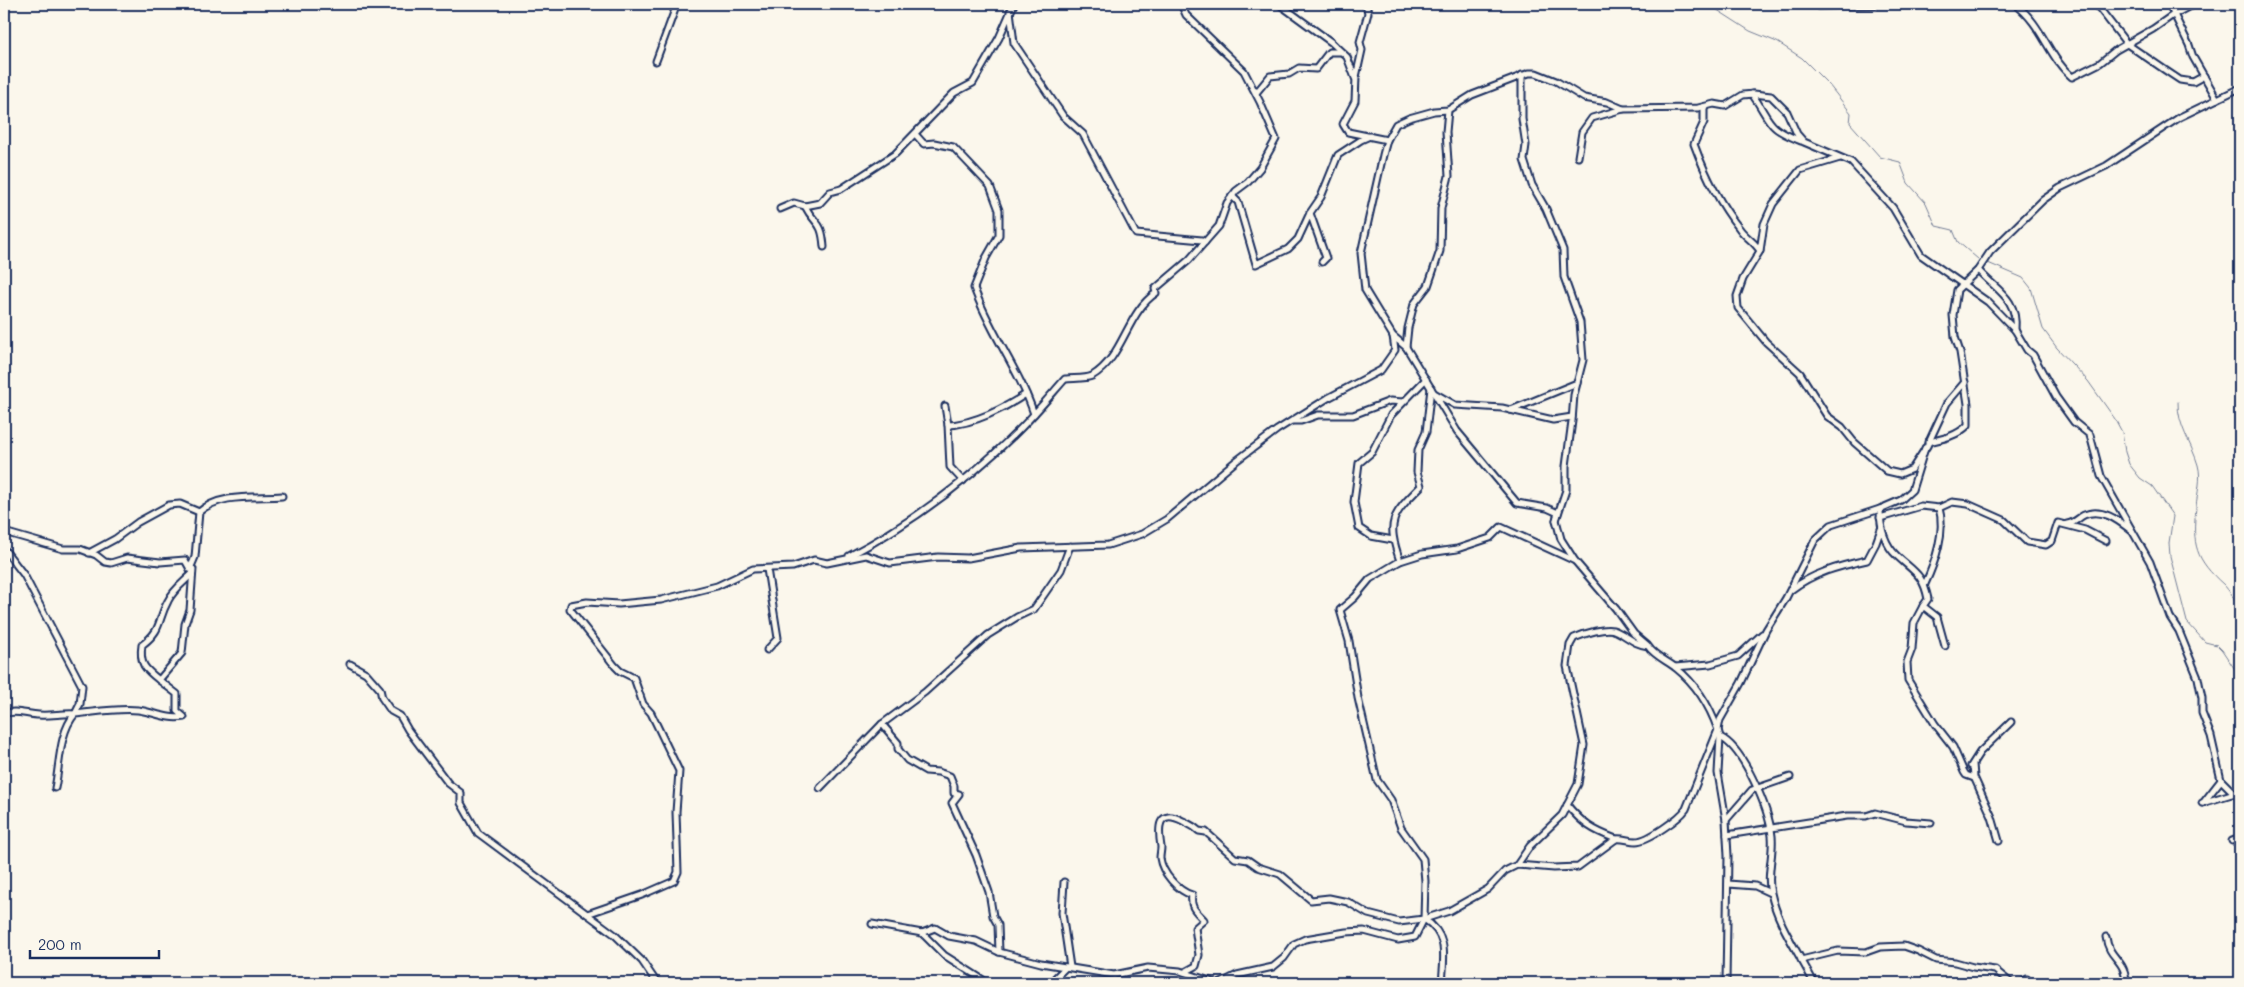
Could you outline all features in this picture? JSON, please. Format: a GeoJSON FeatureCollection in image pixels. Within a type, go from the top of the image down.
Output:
{"type":"FeatureCollection","features":[{"type":"Feature","properties":{"kind":"street"},"geometry":{"type":"LineString","coordinates":[[656,61],[677,4]]}},
{"type":"Feature","properties":{"kind":"street"},"geometry":{"type":"LineString","coordinates":[[780,208],[794,203],[805,206],[820,203],[830,192],[842,189],[895,154],[954,93],[973,83],[1000,38],[1014,4]]}},
{"type":"Feature","properties":{"kind":"street"},"geometry":{"type":"LineString","coordinates":[[847,558],[906,523],[963,481],[1013,436],[1065,379],[1091,376],[1112,358],[1140,308],[1156,293],[1155,289],[1188,260],[1219,226],[1227,203],[1236,191],[1248,182],[1260,168],[1276,139],[1256,93],[1244,71],[1188,16],[1181,4]]}},
{"type":"Feature","properties":{"kind":"street"},"geometry":{"type":"LineString","coordinates":[[1186,4],[1188,16]]}},
{"type":"Feature","properties":{"kind":"street"},"geometry":{"type":"LineString","coordinates":[[1279,4],[1296,15],[1341,52],[1346,57],[1356,80]]}},
{"type":"Feature","properties":{"kind":"street"},"geometry":{"type":"LineString","coordinates":[[1366,4],[1368,13],[1360,42],[1362,50],[1356,80],[1356,101],[1343,124],[1348,132],[1387,140]]}},
{"type":"Feature","properties":{"kind":"street"},"geometry":{"type":"LineString","coordinates":[[1817,4],[1819,6],[1897,4]]}},
{"type":"Feature","properties":{"kind":"street"},"geometry":{"type":"LineString","coordinates":[[2015,4],[2034,22],[2061,67],[2072,77],[2100,63],[2116,50],[2173,15],[2188,7],[2199,4]]}},
{"type":"Feature","properties":{"kind":"street"},"geometry":{"type":"LineString","coordinates":[[2096,4],[2127,44],[2180,80],[2193,82],[2204,76]]}},
{"type":"Feature","properties":{"kind":"street"},"geometry":{"type":"LineString","coordinates":[[2168,4],[2184,34],[2193,57],[2217,99]]}},
{"type":"Feature","properties":{"kind":"street"},"geometry":{"type":"LineString","coordinates":[[1010,11],[1014,43],[1063,116],[1083,134],[1136,234],[1202,240],[1205,242]]}},
{"type":"Feature","properties":{"kind":"street"},"geometry":{"type":"LineString","coordinates":[[1256,93],[1270,76],[1289,74],[1299,68],[1316,69],[1329,52],[1341,52]]}},
{"type":"Feature","properties":{"kind":"street"},"geometry":{"type":"LineString","coordinates":[[1623,110],[1607,102],[1584,98],[1536,73],[1522,75],[1472,95],[1448,110],[1434,111],[1396,124],[1387,140],[1361,253],[1365,290],[1393,336],[1406,347],[1463,439],[1516,503],[1547,508],[1558,513],[1556,520],[1561,539],[1574,561],[1616,609],[1634,634],[1648,646],[1651,652],[1675,667],[1690,680],[1713,716],[1720,737],[1718,773],[1727,835],[1726,983]]}},
{"type":"Feature","properties":{"kind":"street"},"geometry":{"type":"LineString","coordinates":[[1522,75],[1522,119],[1526,144],[1524,160],[1532,185],[1546,209],[1563,250],[1564,277],[1580,322],[1583,360],[1574,395],[1566,466],[1566,490],[1556,520]]}},
{"type":"Feature","properties":{"kind":"street"},"geometry":{"type":"LineString","coordinates":[[1928,442],[1948,438],[1968,425],[1965,382],[1954,323],[1957,290],[1978,270],[1990,252],[2043,200],[2060,188],[2106,166],[2180,117],[2240,88]]}},
{"type":"Feature","properties":{"kind":"street"},"geometry":{"type":"LineString","coordinates":[[1578,158],[1582,132],[1592,118],[1623,110],[1704,107],[1714,104],[1725,106],[1733,100],[1752,94],[1771,96],[1780,104],[1787,112],[1797,134],[1804,142]]}},
{"type":"Feature","properties":{"kind":"street"},"geometry":{"type":"LineString","coordinates":[[1752,94],[1768,122],[1775,129],[1852,162],[1858,168],[1893,208],[1922,255],[1988,302],[2015,330],[2027,350],[2033,355],[2056,397],[2074,422],[2090,435],[2101,476],[2150,562],[2170,616],[2180,631],[2198,678],[2202,698],[2202,713],[2212,736],[2221,780],[2240,799]]}},
{"type":"Feature","properties":{"kind":"street"},"geometry":{"type":"LineString","coordinates":[[1704,107],[1704,122],[1694,144],[1698,155],[1713,191],[1739,229],[1760,251]]}},
{"type":"Feature","properties":{"kind":"street"},"geometry":{"type":"LineString","coordinates":[[1406,347],[1408,328],[1414,304],[1428,286],[1440,251],[1441,208],[1449,176],[1446,132],[1448,110]]}},
{"type":"Feature","properties":{"kind":"street"},"geometry":{"type":"LineString","coordinates":[[914,134],[924,144],[934,143],[953,147],[990,186],[999,210],[998,235],[974,288],[984,316],[1026,394],[1034,414]]}},
{"type":"Feature","properties":{"kind":"street"},"geometry":{"type":"LineString","coordinates":[[1232,196],[1238,202],[1239,213],[1256,264],[1288,249],[1298,239],[1310,213],[1321,197],[1338,155],[1370,136]]}},
{"type":"Feature","properties":{"kind":"street"},"geometry":{"type":"LineString","coordinates":[[1840,158],[1800,170],[1773,204],[1764,224],[1760,251],[1743,279],[1737,296],[1738,308],[1766,342],[1800,373],[1822,411],[1842,427],[1854,442],[1887,471],[1900,474],[1908,472],[1926,448]]}},
{"type":"Feature","properties":{"kind":"street"},"geometry":{"type":"LineString","coordinates":[[805,206],[809,214],[819,223],[823,233],[824,247]]}},
{"type":"Feature","properties":{"kind":"street"},"geometry":{"type":"LineString","coordinates":[[1310,213],[1326,258],[1322,262]]}},
{"type":"Feature","properties":{"kind":"street"},"geometry":{"type":"LineString","coordinates":[[1978,270],[2010,302],[2014,310],[2015,330]]}},
{"type":"Feature","properties":{"kind":"street"},"geometry":{"type":"LineString","coordinates":[[587,914],[642,895],[677,878],[676,812],[679,771],[650,713],[643,704],[634,678],[620,671],[615,666],[574,615],[570,606],[587,602],[619,604],[661,600],[717,586],[753,569],[793,567],[814,560],[827,563],[866,555],[890,563],[938,557],[968,558],[1021,548],[1108,546],[1142,534],[1167,519],[1236,461],[1290,421],[1381,370],[1395,350],[1393,336]]}},
{"type":"Feature","properties":{"kind":"street"},"geometry":{"type":"LineString","coordinates":[[1393,540],[1371,536],[1359,528],[1354,502],[1359,463],[1372,452],[1391,415],[1426,380]]}},
{"type":"Feature","properties":{"kind":"street"},"geometry":{"type":"LineString","coordinates":[[1567,805],[1580,821],[1594,831],[1616,839],[1624,838],[1636,841],[1680,817],[1686,809],[1718,730],[1720,720],[1815,540],[1831,525],[1901,500],[1912,490],[1928,442],[1946,404],[1965,382]]}},
{"type":"Feature","properties":{"kind":"street"},"geometry":{"type":"LineString","coordinates":[[1508,411],[1577,383]]}},
{"type":"Feature","properties":{"kind":"street"},"geometry":{"type":"LineString","coordinates":[[1432,390],[1455,406],[1488,406],[1553,420],[1572,417]]}},
{"type":"Feature","properties":{"kind":"street"},"geometry":{"type":"LineString","coordinates":[[1400,561],[1393,540],[1395,513],[1421,486],[1417,472],[1418,450],[1426,432],[1432,390]]}},
{"type":"Feature","properties":{"kind":"street"},"geometry":{"type":"LineString","coordinates":[[948,425],[999,409],[1026,394]]}},
{"type":"Feature","properties":{"kind":"street"},"geometry":{"type":"LineString","coordinates":[[1290,421],[1301,421],[1318,415],[1353,415],[1390,401],[1403,402]]}},
{"type":"Feature","properties":{"kind":"street"},"geometry":{"type":"LineString","coordinates":[[944,406],[948,425],[950,467],[963,481]]}},
{"type":"Feature","properties":{"kind":"street"},"geometry":{"type":"LineString","coordinates":[[159,680],[182,653],[185,624],[190,610],[191,571],[195,557],[199,512],[207,505],[220,500],[282,496]]}},
{"type":"Feature","properties":{"kind":"street"},"geometry":{"type":"LineString","coordinates":[[1880,518],[1921,506],[1938,508],[1952,502],[1968,504],[2004,520],[2027,542],[2046,545],[2052,541],[2058,523],[2097,534],[2106,541]]}},
{"type":"Feature","properties":{"kind":"street"},"geometry":{"type":"LineString","coordinates":[[89,553],[169,505],[180,504],[199,512]]}},
{"type":"Feature","properties":{"kind":"street"},"geometry":{"type":"LineString","coordinates":[[1925,584],[1935,556],[1941,516],[1938,508]]}},
{"type":"Feature","properties":{"kind":"street"},"geometry":{"type":"LineString","coordinates":[[1880,509],[1881,529],[1896,555],[1918,574],[1925,584],[1928,599],[1914,624],[1912,649],[1907,662],[1908,680],[1935,724],[1953,747],[1958,762],[1966,775],[1974,778]]}},
{"type":"Feature","properties":{"kind":"street"},"geometry":{"type":"LineString","coordinates":[[2066,524],[2073,523],[2081,516],[2090,512],[2100,512],[2120,522],[2134,533]]}},
{"type":"Feature","properties":{"kind":"street"},"geometry":{"type":"LineString","coordinates":[[1221,983],[1236,975],[1273,966],[1284,958],[1294,944],[1305,939],[1364,931],[1398,940],[1415,937],[1424,919],[1425,881],[1423,859],[1401,828],[1391,800],[1377,780],[1358,698],[1349,641],[1340,610],[1355,597],[1370,579],[1400,561],[1422,554],[1457,549],[1490,538],[1501,527],[1574,561]]}},
{"type":"Feature","properties":{"kind":"street"},"geometry":{"type":"LineString","coordinates":[[1788,592],[1811,576],[1854,562],[1867,560],[1881,529]]}},
{"type":"Feature","properties":{"kind":"street"},"geometry":{"type":"LineString","coordinates":[[4,532],[63,549],[80,549],[111,564],[127,558],[160,562],[179,559],[186,560],[191,571]]}},
{"type":"Feature","properties":{"kind":"street"},"geometry":{"type":"LineString","coordinates":[[820,788],[882,724],[924,692],[988,635],[1034,609],[1061,570],[1070,546]]}},
{"type":"Feature","properties":{"kind":"street"},"geometry":{"type":"LineString","coordinates":[[4,549],[24,575],[82,686],[80,704],[70,720],[65,735],[55,788]]}},
{"type":"Feature","properties":{"kind":"street"},"geometry":{"type":"LineString","coordinates":[[767,569],[778,638],[767,650]]}},
{"type":"Feature","properties":{"kind":"street"},"geometry":{"type":"LineString","coordinates":[[4,714],[9,712],[40,716],[63,713],[139,710],[174,719],[184,717],[177,710],[177,694],[143,664],[140,657],[142,645],[151,638],[161,623],[168,599],[191,571]]}},
{"type":"Feature","properties":{"kind":"street"},"geometry":{"type":"LineString","coordinates":[[1923,606],[1937,617],[1945,646]]}},
{"type":"Feature","properties":{"kind":"street"},"geometry":{"type":"LineString","coordinates":[[1184,972],[1196,966],[1200,955],[1196,928],[1204,920],[1194,910],[1191,903],[1192,895],[1184,893],[1165,872],[1160,858],[1161,849],[1158,832],[1160,824],[1166,818],[1174,816],[1192,824],[1199,831],[1206,832],[1222,844],[1235,858],[1248,860],[1258,867],[1280,874],[1311,900],[1329,898],[1348,902],[1368,914],[1399,922],[1424,919],[1449,911],[1488,889],[1505,871],[1517,865],[1530,846],[1562,815],[1578,784],[1584,745],[1567,666],[1570,645],[1574,638],[1588,632],[1615,630],[1636,644],[1648,646]]}},
{"type":"Feature","properties":{"kind":"street"},"geometry":{"type":"LineString","coordinates":[[1675,667],[1710,664],[1738,656],[1766,630]]}},
{"type":"Feature","properties":{"kind":"street"},"geometry":{"type":"LineString","coordinates":[[350,664],[371,678],[380,689],[382,698],[391,712],[400,716],[408,730],[448,783],[461,793],[461,804],[478,833],[614,934],[642,961],[657,983]]}},
{"type":"Feature","properties":{"kind":"street"},"geometry":{"type":"LineString","coordinates":[[1966,775],[1980,752],[2011,722]]}},
{"type":"Feature","properties":{"kind":"street"},"geometry":{"type":"LineString","coordinates":[[882,724],[898,744],[898,749],[907,760],[926,771],[950,776],[954,786],[954,793],[959,794],[952,802],[965,835],[976,855],[989,892],[992,916],[998,926],[999,952]]}},
{"type":"Feature","properties":{"kind":"street"},"geometry":{"type":"LineString","coordinates":[[1720,737],[1728,741],[1740,753],[1758,789],[1772,837],[1770,893],[1801,960],[1814,983]]}},
{"type":"Feature","properties":{"kind":"street"},"geometry":{"type":"LineString","coordinates":[[1973,764],[1974,778],[1992,817],[1999,841]]}},
{"type":"Feature","properties":{"kind":"street"},"geometry":{"type":"LineString","coordinates":[[1726,820],[1752,790],[1790,777]]}},
{"type":"Feature","properties":{"kind":"street"},"geometry":{"type":"LineString","coordinates":[[2221,780],[2202,803],[2235,793]]}},
{"type":"Feature","properties":{"kind":"street"},"geometry":{"type":"LineString","coordinates":[[1727,835],[1848,816],[1866,816],[1875,813],[1906,821],[1931,823]]}},
{"type":"Feature","properties":{"kind":"street"},"geometry":{"type":"LineString","coordinates":[[2232,841],[2240,838]]}},
{"type":"Feature","properties":{"kind":"street"},"geometry":{"type":"LineString","coordinates":[[1517,865],[1554,868],[1578,867],[1616,839]]}},
{"type":"Feature","properties":{"kind":"street"},"geometry":{"type":"LineString","coordinates":[[1064,882],[1062,913],[1068,967]]}},
{"type":"Feature","properties":{"kind":"street"},"geometry":{"type":"LineString","coordinates":[[1728,884],[1755,886],[1770,893]]}},
{"type":"Feature","properties":{"kind":"street"},"geometry":{"type":"LineString","coordinates":[[1424,919],[1435,926],[1443,940],[1442,983]]}},
{"type":"Feature","properties":{"kind":"street"},"geometry":{"type":"LineString","coordinates":[[872,924],[922,933],[935,928],[949,936],[976,942],[999,952],[1041,963],[1114,975],[1148,968],[1184,972],[1216,983]]}},
{"type":"Feature","properties":{"kind":"street"},"geometry":{"type":"LineString","coordinates":[[922,933],[944,955],[988,983]]}},
{"type":"Feature","properties":{"kind":"street"},"geometry":{"type":"LineString","coordinates":[[2106,936],[2110,952],[2123,965],[2126,983]]}},
{"type":"Feature","properties":{"kind":"street"},"geometry":{"type":"LineString","coordinates":[[1801,960],[1838,951],[1866,952],[1880,948],[1904,946],[1936,960],[1995,970],[2011,983]]}},
{"type":"Feature","properties":{"kind":"street"},"geometry":{"type":"LineString","coordinates":[[1053,983],[1054,978],[1068,967]]}},
{"type":"Feature","properties":{"kind":"street"},"geometry":{"type":"LineString","coordinates":[[2022,983],[2027,979]]}},
{"type":"Feature","properties":{"kind":"waterway"},"geometry":{"type":"LineString","coordinates":[[1708,4],[1750,31],[1777,42],[1802,58],[1829,85],[1851,113],[1850,123],[1880,157],[1900,162],[1908,183],[1926,203],[1936,226],[1953,230],[1958,242],[1978,259]]}},
{"type":"Feature","properties":{"kind":"waterway"},"geometry":{"type":"LineString","coordinates":[[1988,263],[2023,278],[2031,288],[2043,329],[2057,348],[2088,381],[2115,419],[2122,432],[2129,464],[2140,478],[2152,486],[2173,516],[2169,543],[2170,556],[2187,622],[2205,642],[2217,645],[2222,650],[2240,677]]}},
{"type":"Feature","properties":{"kind":"waterway"},"geometry":{"type":"LineString","coordinates":[[2178,402],[2180,419],[2199,470],[2195,542],[2201,559],[2214,576],[2226,587],[2240,607]]}}]}
